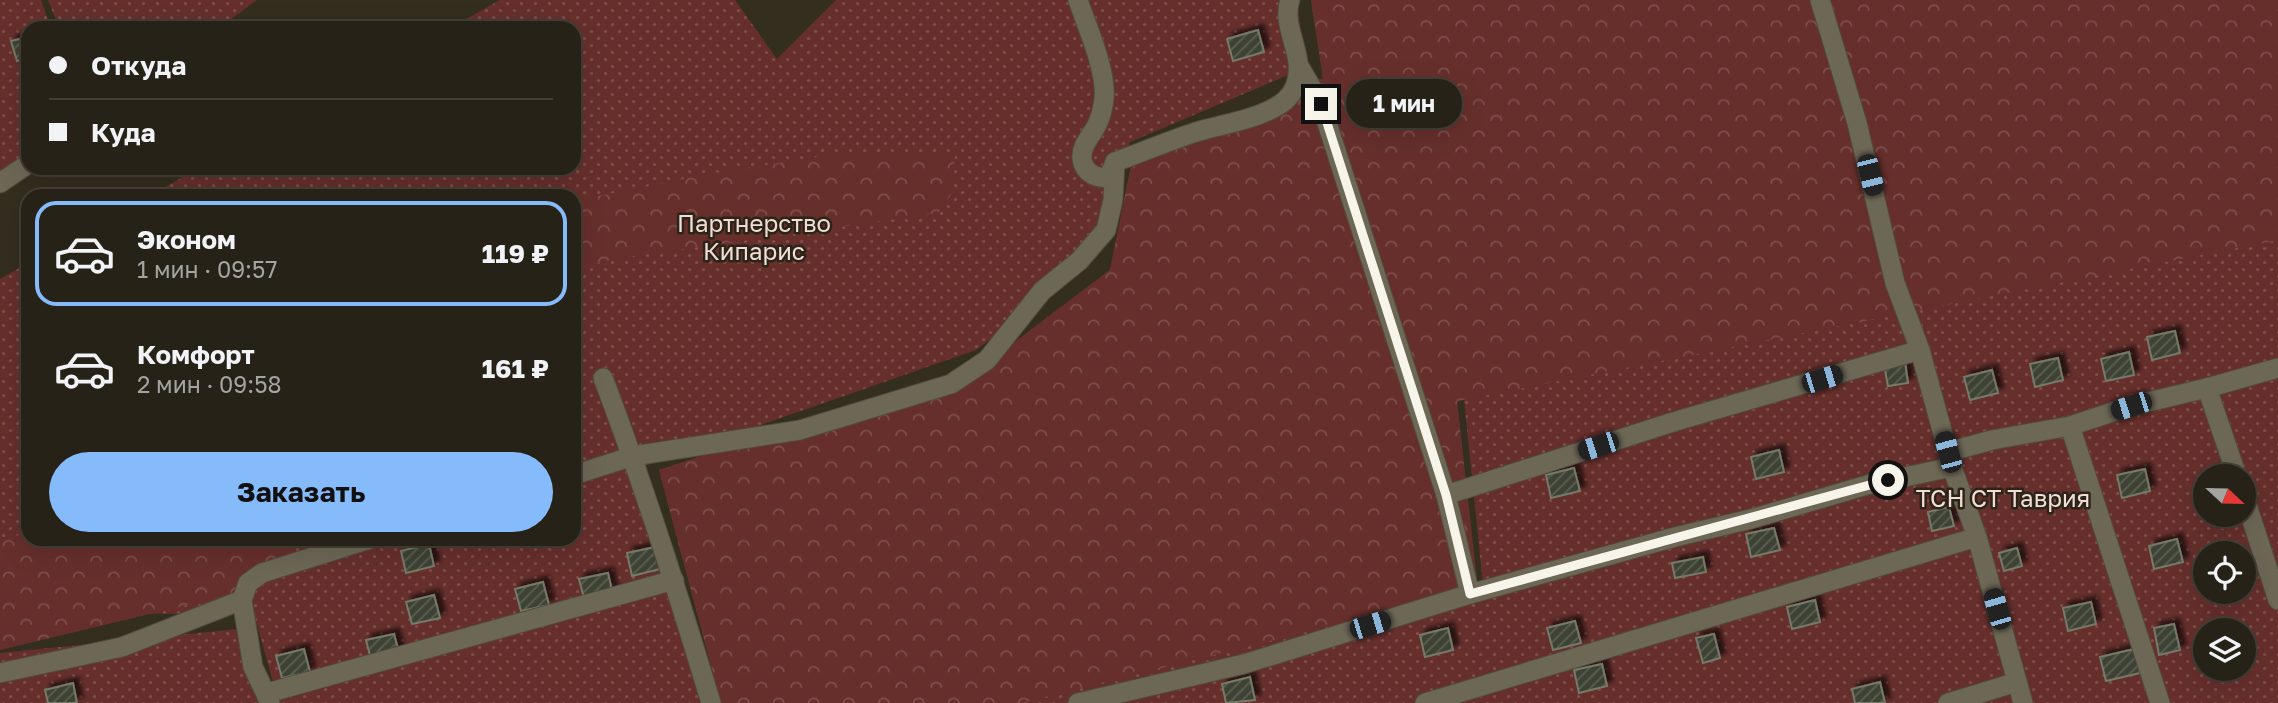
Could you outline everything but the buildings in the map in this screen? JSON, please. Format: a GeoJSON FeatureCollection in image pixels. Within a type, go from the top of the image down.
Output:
{"type":"FeatureCollection","features":[{"type":"Feature","properties":{"kind":"street"},"geometry":{"type":"LineString","coordinates":[[1078,0],[1101,72],[1104,97],[1099,121],[1083,148],[1082,162],[1090,173],[1102,178],[1110,177],[1115,162]]}},
{"type":"Feature","properties":{"kind":"street"},"geometry":{"type":"LineString","coordinates":[[1290,0],[1288,18],[1299,66],[1321,104],[1446,495],[1470,594]]}},
{"type":"Feature","properties":{"kind":"street"},"geometry":{"type":"LineString","coordinates":[[1820,0],[1857,123],[1895,283],[1920,350],[1950,459],[1977,537],[2023,703]]}},
{"type":"Feature","properties":{"kind":"street"},"geometry":{"type":"LineString","coordinates":[[1115,162],[1280,105],[1294,88],[1299,66]]}},
{"type":"Feature","properties":{"kind":"street"},"geometry":{"type":"LineString","coordinates":[[581,473],[633,456],[800,430],[951,384],[988,360],[1042,290],[1079,261],[1106,230],[1113,200],[1115,162]]}},
{"type":"Feature","properties":{"kind":"street"},"geometry":{"type":"LineString","coordinates":[[0,183],[21,169]]}},
{"type":"Feature","properties":{"kind":"street"},"geometry":{"type":"LineString","coordinates":[[1446,495],[1673,422],[1920,350]]}},
{"type":"Feature","properties":{"kind":"street"},"geometry":{"type":"LineString","coordinates":[[1078,703],[1244,664],[1470,594],[1675,537],[1751,519],[1950,459],[1992,440],[2070,426],[2131,406],[2278,368]]}},
{"type":"Feature","properties":{"kind":"street"},"geometry":{"type":"LineString","coordinates":[[603,378],[633,456],[711,703]]}},
{"type":"Feature","properties":{"kind":"street"},"geometry":{"type":"LineString","coordinates":[[2207,388],[2233,464]]}},
{"type":"Feature","properties":{"kind":"street"},"geometry":{"type":"LineString","coordinates":[[2070,426],[2161,703]]}},
{"type":"Feature","properties":{"kind":"street"},"geometry":{"type":"LineString","coordinates":[[2254,527],[2278,600]]}},
{"type":"Feature","properties":{"kind":"street"},"geometry":{"type":"LineString","coordinates":[[1425,703],[1977,537]]}},
{"type":"Feature","properties":{"kind":"street"},"geometry":{"type":"LineString","coordinates":[[348,546],[262,573],[248,583],[242,600],[253,667],[269,698],[674,580]]}},
{"type":"Feature","properties":{"kind":"street"},"geometry":{"type":"LineString","coordinates":[[0,673],[122,648],[242,600]]}},
{"type":"Feature","properties":{"kind":"street"},"geometry":{"type":"LineString","coordinates":[[1948,703],[2018,682]]}},
{"type":"Feature","properties":{"kind":"green space"},"geometry":{"type":"Polygon","coordinates":[[[0,0],[41,0],[48,21],[21,21],[21,168],[0,182],[0,0]]]}},
{"type":"Feature","properties":{"kind":"green space"},"geometry":{"type":"Polygon","coordinates":[[[48,0],[257,0],[228,21],[56,21],[48,0]]]}},
{"type":"Feature","properties":{"kind":"green space","name":"Партнерство Кипарис"},"geometry":{"type":"Polygon","coordinates":[[[500,0],[735,0],[777,59],[836,0],[1297,0],[1305,68],[1130,142],[1097,257],[976,350],[646,465],[702,703],[279,703],[254,614],[0,613],[0,279],[21,267],[21,546],[581,546],[581,189],[162,189],[186,175],[581,175],[581,21],[462,21],[500,0]]]}},
{"type":"Feature","properties":{"kind":"green space","name":"ТСН СТ Таврия"},"geometry":{"type":"Polygon","coordinates":[[[1311,0],[2278,0],[2278,703],[721,703],[659,470],[987,363],[1110,270],[1132,161],[1323,78],[1311,0]],[[1464,400],[1457,402],[1477,586],[1483,585],[1464,400]]]}},
{"type":"Feature","properties":{"kind":"green space"},"geometry":{"type":"Polygon","coordinates":[[[1311,0],[2278,0],[2278,240],[1457,401],[1478,589],[1022,703],[721,703],[659,470],[987,363],[1110,270],[1132,161],[1323,78],[1311,0]]]}},
{"type":"Feature","properties":{"kind":"green space"},"geometry":{"type":"Polygon","coordinates":[[[836,154],[955,154],[953,192],[938,213],[614,259],[581,268],[581,200],[719,172],[836,154]]]}},
{"type":"Feature","properties":{"kind":"green space"},"geometry":{"type":"Polygon","coordinates":[[[21,534],[21,546],[293,546],[233,594],[0,650],[0,541],[21,534]]]}},
{"type":"Feature","properties":{"kind":"green space"},"geometry":{"type":"Polygon","coordinates":[[[238,629],[261,703],[0,703],[0,653],[238,629]]]}},
{"type":"Feature","properties":{"kind":"route"},"geometry":{"type":"LineString","coordinates":[[1321,104],[1446,495],[1470,594],[1888,480]]}}]}
